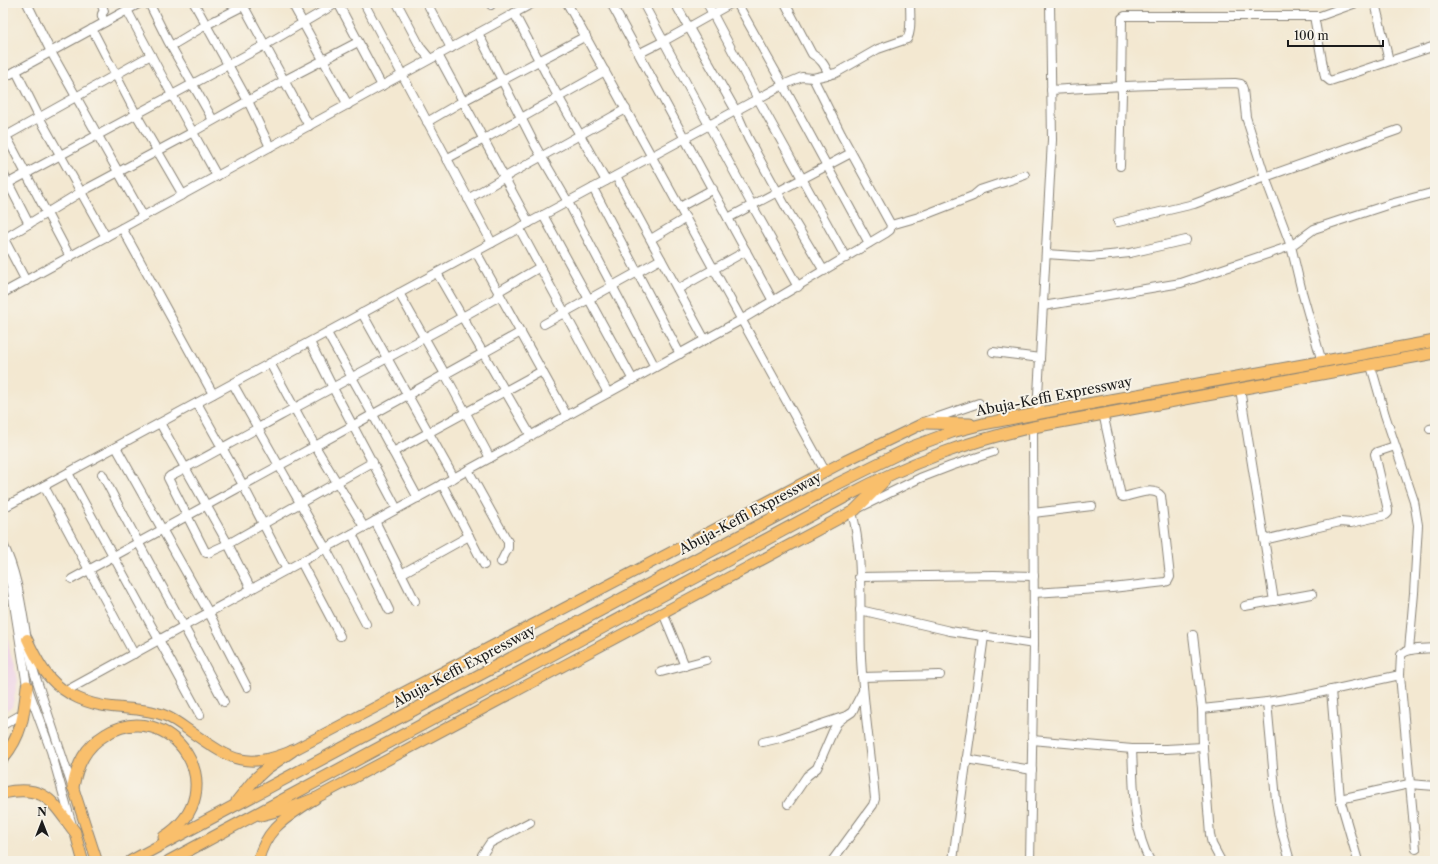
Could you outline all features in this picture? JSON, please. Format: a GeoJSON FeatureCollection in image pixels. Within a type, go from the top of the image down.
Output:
{"type":"FeatureCollection","features":[{"type":"Feature","properties":{"kind":"highway","name":"Abuja-Keffi Expressway"},"geometry":{"type":"LineString","coordinates":[[130,861],[882,461],[928,441],[952,432],[983,424],[1037,413],[1435,341]]}},
{"type":"Feature","properties":{"kind":"highway","name":"Abuja-Keffi Expressway"},"geometry":{"type":"LineString","coordinates":[[169,861],[852,493],[896,471],[948,450],[985,438],[1033,426],[1371,366],[1435,353]]}},
{"type":"Feature","properties":{"kind":"highway"},"geometry":{"type":"LineString","coordinates":[[924,423],[983,424]]}},
{"type":"Feature","properties":{"kind":"highway"},"geometry":{"type":"LineString","coordinates":[[854,511],[880,484],[896,471]]}},
{"type":"Feature","properties":{"kind":"highway"},"geometry":{"type":"LineString","coordinates":[[3,758],[18,733],[24,713],[27,686]]}},
{"type":"Feature","properties":{"kind":"highway"},"geometry":{"type":"LineString","coordinates":[[73,787],[77,770],[85,754],[96,741],[111,731],[122,727],[138,725],[154,728],[164,732],[174,738],[187,754],[195,772],[196,789],[193,805],[185,819],[180,824],[130,861]]}},
{"type":"Feature","properties":{"kind":"highway"},"geometry":{"type":"LineString","coordinates":[[234,805],[254,780],[267,768],[292,751]]}},
{"type":"Feature","properties":{"kind":"highway"},"geometry":{"type":"LineString","coordinates":[[3,793],[15,790],[29,790],[44,796],[56,806],[75,832]]}},
{"type":"Feature","properties":{"kind":"highway"},"geometry":{"type":"LineString","coordinates":[[247,818],[278,811],[314,799]]}},
{"type":"Feature","properties":{"kind":"main road","name":"Abuja-Keffi Expressway"},"geometry":{"type":"LineString","coordinates":[[27,638],[37,658],[50,678],[79,699],[95,704],[151,712],[171,718],[219,751],[236,759],[251,761],[263,760],[292,751],[825,471],[924,423]]}},
{"type":"Feature","properties":{"kind":"main road"},"geometry":{"type":"LineString","coordinates":[[258,861],[266,840],[275,827],[287,816],[314,799],[854,511]]}},
{"type":"Feature","properties":{"kind":"main road"},"geometry":{"type":"LineString","coordinates":[[73,787],[97,861]]}},
{"type":"Feature","properties":{"kind":"main road"},"geometry":{"type":"LineString","coordinates":[[75,832],[82,858]]}},
{"type":"Feature","properties":{"kind":"street"},"geometry":{"type":"LineString","coordinates":[[27,3],[51,52],[143,216]]}},
{"type":"Feature","properties":{"kind":"street"},"geometry":{"type":"LineString","coordinates":[[101,3],[104,11],[102,17],[105,22]]}},
{"type":"Feature","properties":{"kind":"street"},"geometry":{"type":"LineString","coordinates":[[3,78],[140,3]]}},
{"type":"Feature","properties":{"kind":"street"},"geometry":{"type":"LineString","coordinates":[[149,3],[171,46],[213,120]]}},
{"type":"Feature","properties":{"kind":"street"},"geometry":{"type":"LineString","coordinates":[[194,3],[248,101],[270,147]]}},
{"type":"Feature","properties":{"kind":"street"},"geometry":{"type":"LineString","coordinates":[[292,3],[348,104]]}},
{"type":"Feature","properties":{"kind":"street"},"geometry":{"type":"LineString","coordinates":[[5,185],[192,83],[266,45],[337,3],[382,86]]}},
{"type":"Feature","properties":{"kind":"street"},"geometry":{"type":"LineString","coordinates":[[364,3],[492,243]]}},
{"type":"Feature","properties":{"kind":"street"},"geometry":{"type":"LineString","coordinates":[[397,3],[420,48],[430,60]]}},
{"type":"Feature","properties":{"kind":"street"},"geometry":{"type":"LineString","coordinates":[[427,3],[451,48]]}},
{"type":"Feature","properties":{"kind":"street"},"geometry":{"type":"LineString","coordinates":[[3,293],[532,3]]}},
{"type":"Feature","properties":{"kind":"street"},"geometry":{"type":"LineString","coordinates":[[568,3],[825,471]]}},
{"type":"Feature","properties":{"kind":"street"},"geometry":{"type":"LineString","coordinates":[[611,3],[640,53],[773,301]]}},
{"type":"Feature","properties":{"kind":"street"},"geometry":{"type":"LineString","coordinates":[[643,3],[798,287]]}},
{"type":"Feature","properties":{"kind":"street"},"geometry":{"type":"LineString","coordinates":[[675,3],[736,111],[748,138],[778,192],[824,271]]}},
{"type":"Feature","properties":{"kind":"street"},"geometry":{"type":"LineString","coordinates":[[707,3],[846,258]]}},
{"type":"Feature","properties":{"kind":"street"},"geometry":{"type":"LineString","coordinates":[[640,53],[732,3]]}},
{"type":"Feature","properties":{"kind":"street"},"geometry":{"type":"LineString","coordinates":[[737,3],[870,243]]}},
{"type":"Feature","properties":{"kind":"street"},"geometry":{"type":"LineString","coordinates":[[785,3],[812,54],[824,64],[829,75]]}},
{"type":"Feature","properties":{"kind":"street"},"geometry":{"type":"LineString","coordinates":[[3,508],[783,85],[802,77],[813,78],[836,73],[878,49],[906,39],[909,36],[910,3]]}},
{"type":"Feature","properties":{"kind":"street"},"geometry":{"type":"LineString","coordinates":[[1037,413],[1052,140],[1050,3]]}},
{"type":"Feature","properties":{"kind":"street"},"geometry":{"type":"LineString","coordinates":[[1120,166],[1122,18],[1125,16],[1314,16],[1324,15],[1356,3]]}},
{"type":"Feature","properties":{"kind":"street"},"geometry":{"type":"LineString","coordinates":[[1375,3],[1389,61]]}},
{"type":"Feature","properties":{"kind":"street"},"geometry":{"type":"LineString","coordinates":[[171,46],[244,4],[309,126]]}},
{"type":"Feature","properties":{"kind":"street"},"geometry":{"type":"LineString","coordinates":[[127,10],[217,176]]}},
{"type":"Feature","properties":{"kind":"street"},"geometry":{"type":"LineString","coordinates":[[514,13],[559,98],[606,181]]}},
{"type":"Feature","properties":{"kind":"street"},"geometry":{"type":"LineString","coordinates":[[1314,16],[1325,77],[1330,81],[1435,46]]}},
{"type":"Feature","properties":{"kind":"street"},"geometry":{"type":"LineString","coordinates":[[92,29],[136,114],[183,195]]}},
{"type":"Feature","properties":{"kind":"street"},"geometry":{"type":"LineString","coordinates":[[478,33],[542,157],[568,202],[655,367]]}},
{"type":"Feature","properties":{"kind":"street"},"geometry":{"type":"LineString","coordinates":[[427,122],[463,100],[586,36]]}},
{"type":"Feature","properties":{"kind":"street"},"geometry":{"type":"LineString","coordinates":[[26,281],[3,238],[118,171],[158,151],[285,80],[358,42]]}},
{"type":"Feature","properties":{"kind":"street"},"geometry":{"type":"LineString","coordinates":[[70,256],[5,133],[77,97],[151,55]]}},
{"type":"Feature","properties":{"kind":"street"},"geometry":{"type":"LineString","coordinates":[[438,55],[529,223]]}},
{"type":"Feature","properties":{"kind":"street"},"geometry":{"type":"LineString","coordinates":[[16,71],[39,117],[106,237]]}},
{"type":"Feature","properties":{"kind":"street"},"geometry":{"type":"LineString","coordinates":[[446,159],[484,140],[605,71]]}},
{"type":"Feature","properties":{"kind":"street"},"geometry":{"type":"LineString","coordinates":[[66,691],[741,320],[798,287],[890,230],[891,225],[851,153],[813,78]]}},
{"type":"Feature","properties":{"kind":"street"},"geometry":{"type":"LineString","coordinates":[[1051,90],[1235,82],[1241,84],[1243,89],[1246,117],[1265,176],[1291,246],[1302,292],[1322,362]]}},
{"type":"Feature","properties":{"kind":"street"},"geometry":{"type":"LineString","coordinates":[[468,199],[626,109]]}},
{"type":"Feature","properties":{"kind":"street"},"geometry":{"type":"LineString","coordinates":[[1118,222],[1194,204],[1265,176],[1398,130]]}},
{"type":"Feature","properties":{"kind":"street"},"geometry":{"type":"LineString","coordinates":[[728,218],[851,153]]}},
{"type":"Feature","properties":{"kind":"street"},"geometry":{"type":"LineString","coordinates":[[3,173],[5,185],[29,224]]}},
{"type":"Feature","properties":{"kind":"street"},"geometry":{"type":"LineString","coordinates":[[891,225],[919,217],[973,196],[980,190],[1025,175]]}},
{"type":"Feature","properties":{"kind":"street"},"geometry":{"type":"LineString","coordinates":[[616,176],[705,340]]}},
{"type":"Feature","properties":{"kind":"street"},"geometry":{"type":"LineString","coordinates":[[593,188],[680,354]]}},
{"type":"Feature","properties":{"kind":"street"},"geometry":{"type":"LineString","coordinates":[[680,207],[712,189]]}},
{"type":"Feature","properties":{"kind":"street"},"geometry":{"type":"LineString","coordinates":[[1043,306],[1181,283],[1291,246],[1314,229],[1390,204],[1435,192]]}},
{"type":"Feature","properties":{"kind":"street"},"geometry":{"type":"LineString","coordinates":[[543,215],[633,380]]}},
{"type":"Feature","properties":{"kind":"street"},"geometry":{"type":"LineString","coordinates":[[650,238],[686,218]]}},
{"type":"Feature","properties":{"kind":"street"},"geometry":{"type":"LineString","coordinates":[[122,228],[213,394]]}},
{"type":"Feature","properties":{"kind":"street"},"geometry":{"type":"LineString","coordinates":[[519,228],[608,393]]}},
{"type":"Feature","properties":{"kind":"street"},"geometry":{"type":"LineString","coordinates":[[1046,254],[1090,257],[1130,254],[1186,240]]}},
{"type":"Feature","properties":{"kind":"street"},"geometry":{"type":"LineString","coordinates":[[678,289],[746,251]]}},
{"type":"Feature","properties":{"kind":"street"},"geometry":{"type":"LineString","coordinates":[[476,252],[499,290],[567,416]]}},
{"type":"Feature","properties":{"kind":"street"},"geometry":{"type":"LineString","coordinates":[[544,324],[588,298],[661,259]]}},
{"type":"Feature","properties":{"kind":"street"},"geometry":{"type":"LineString","coordinates":[[373,462],[210,553],[206,553],[168,478],[496,298],[499,290],[540,267]]}},
{"type":"Feature","properties":{"kind":"street"},"geometry":{"type":"LineString","coordinates":[[437,273],[531,436]]}},
{"type":"Feature","properties":{"kind":"street"},"geometry":{"type":"LineString","coordinates":[[399,293],[446,374],[490,458]]}},
{"type":"Feature","properties":{"kind":"street"},"geometry":{"type":"LineString","coordinates":[[362,313],[454,478]]}},
{"type":"Feature","properties":{"kind":"street"},"geometry":{"type":"LineString","coordinates":[[72,579],[373,415],[521,332]]}},
{"type":"Feature","properties":{"kind":"street"},"geometry":{"type":"LineString","coordinates":[[327,333],[418,498]]}},
{"type":"Feature","properties":{"kind":"street"},"geometry":{"type":"LineString","coordinates":[[310,342],[397,509]]}},
{"type":"Feature","properties":{"kind":"street"},"geometry":{"type":"LineString","coordinates":[[993,352],[1040,358]]}},
{"type":"Feature","properties":{"kind":"street"},"geometry":{"type":"LineString","coordinates":[[270,363],[315,446],[364,527]]}},
{"type":"Feature","properties":{"kind":"street"},"geometry":{"type":"LineString","coordinates":[[1371,366],[1385,415],[1414,501],[1418,525],[1409,650]]}},
{"type":"Feature","properties":{"kind":"street"},"geometry":{"type":"LineString","coordinates":[[393,452],[542,371]]}},
{"type":"Feature","properties":{"kind":"street"},"geometry":{"type":"LineString","coordinates":[[233,384],[326,549],[366,624]]}},
{"type":"Feature","properties":{"kind":"street"},"geometry":{"type":"LineString","coordinates":[[1240,389],[1274,601]]}},
{"type":"Feature","properties":{"kind":"street"},"geometry":{"type":"LineString","coordinates":[[197,403],[244,485],[287,570]]}},
{"type":"Feature","properties":{"kind":"street"},"geometry":{"type":"LineString","coordinates":[[924,423],[979,403]]}},
{"type":"Feature","properties":{"kind":"street"},"geometry":{"type":"LineString","coordinates":[[1034,593],[1112,588],[1165,582],[1168,581],[1170,577],[1161,496],[1158,492],[1153,491],[1123,497],[1121,496],[1103,413]]}},
{"type":"Feature","properties":{"kind":"street"},"geometry":{"type":"LineString","coordinates":[[160,423],[207,505],[251,589]]}},
{"type":"Feature","properties":{"kind":"street"},"geometry":{"type":"LineString","coordinates":[[1030,861],[1034,644],[1033,426]]}},
{"type":"Feature","properties":{"kind":"street"},"geometry":{"type":"LineString","coordinates":[[1264,540],[1340,522],[1351,523],[1386,515],[1388,510],[1374,454],[1395,446]]}},
{"type":"Feature","properties":{"kind":"street"},"geometry":{"type":"LineString","coordinates":[[116,447],[209,613],[247,687]]}},
{"type":"Feature","properties":{"kind":"street"},"geometry":{"type":"LineString","coordinates":[[832,861],[873,805],[875,799],[862,678],[859,577],[854,511],[920,478],[993,452]]}},
{"type":"Feature","properties":{"kind":"street"},"geometry":{"type":"LineString","coordinates":[[468,470],[508,542],[509,546],[501,562]]}},
{"type":"Feature","properties":{"kind":"street"},"geometry":{"type":"LineString","coordinates":[[68,473],[200,715]]}},
{"type":"Feature","properties":{"kind":"street"},"geometry":{"type":"LineString","coordinates":[[102,474],[224,702]]}},
{"type":"Feature","properties":{"kind":"street"},"geometry":{"type":"LineString","coordinates":[[442,484],[484,565]]}},
{"type":"Feature","properties":{"kind":"street"},"geometry":{"type":"LineString","coordinates":[[44,486],[134,654]]}},
{"type":"Feature","properties":{"kind":"street"},"geometry":{"type":"LineString","coordinates":[[1033,513],[1092,506]]}},
{"type":"Feature","properties":{"kind":"street"},"geometry":{"type":"LineString","coordinates":[[375,521],[415,601]]}},
{"type":"Feature","properties":{"kind":"street"},"geometry":{"type":"LineString","coordinates":[[352,534],[389,610]]}},
{"type":"Feature","properties":{"kind":"street"},"geometry":{"type":"LineString","coordinates":[[401,574],[469,536]]}},
{"type":"Feature","properties":{"kind":"street"},"geometry":{"type":"LineString","coordinates":[[3,544],[10,559],[18,584],[29,657],[73,787]]}},
{"type":"Feature","properties":{"kind":"street"},"geometry":{"type":"LineString","coordinates":[[3,560],[11,585],[27,686],[51,751],[75,832]]}},
{"type":"Feature","properties":{"kind":"street"},"geometry":{"type":"LineString","coordinates":[[301,562],[340,636]]}},
{"type":"Feature","properties":{"kind":"street"},"geometry":{"type":"LineString","coordinates":[[859,577],[986,575],[1034,576]]}},
{"type":"Feature","properties":{"kind":"street"},"geometry":{"type":"LineString","coordinates":[[1245,606],[1312,594]]}},
{"type":"Feature","properties":{"kind":"street"},"geometry":{"type":"LineString","coordinates":[[860,610],[916,624],[1034,644]]}},
{"type":"Feature","properties":{"kind":"street"},"geometry":{"type":"LineString","coordinates":[[663,613],[685,666]]}},
{"type":"Feature","properties":{"kind":"street"},"geometry":{"type":"LineString","coordinates":[[1193,635],[1202,709],[1203,747],[1210,835],[1212,844],[1221,861]]}},
{"type":"Feature","properties":{"kind":"street"},"geometry":{"type":"LineString","coordinates":[[953,861],[984,636]]}},
{"type":"Feature","properties":{"kind":"street"},"geometry":{"type":"LineString","coordinates":[[1416,848],[1400,675],[1401,655],[1405,651],[1409,650],[1435,648]]}},
{"type":"Feature","properties":{"kind":"street"},"geometry":{"type":"LineString","coordinates":[[661,672],[706,660]]}},
{"type":"Feature","properties":{"kind":"street"},"geometry":{"type":"LineString","coordinates":[[862,678],[940,675]]}},
{"type":"Feature","properties":{"kind":"street"},"geometry":{"type":"LineString","coordinates":[[1202,709],[1267,702],[1400,675]]}},
{"type":"Feature","properties":{"kind":"street"},"geometry":{"type":"LineString","coordinates":[[1331,690],[1340,799],[1358,861]]}},
{"type":"Feature","properties":{"kind":"street"},"geometry":{"type":"LineString","coordinates":[[788,804],[807,776],[817,768],[837,723],[852,712],[863,691]]}},
{"type":"Feature","properties":{"kind":"street"},"geometry":{"type":"LineString","coordinates":[[1267,702],[1276,800],[1280,825],[1290,861]]}},
{"type":"Feature","properties":{"kind":"street"},"geometry":{"type":"LineString","coordinates":[[3,725],[24,713]]}},
{"type":"Feature","properties":{"kind":"street"},"geometry":{"type":"LineString","coordinates":[[763,742],[780,738],[846,716]]}},
{"type":"Feature","properties":{"kind":"street"},"geometry":{"type":"LineString","coordinates":[[1032,740],[1132,749],[1203,747]]}},
{"type":"Feature","properties":{"kind":"street"},"geometry":{"type":"LineString","coordinates":[[1132,749],[1134,790],[1138,823],[1142,842],[1150,861]]}},
{"type":"Feature","properties":{"kind":"street"},"geometry":{"type":"LineString","coordinates":[[966,759],[1032,770]]}},
{"type":"Feature","properties":{"kind":"street"},"geometry":{"type":"LineString","coordinates":[[1340,799],[1409,784],[1435,786]]}},
{"type":"Feature","properties":{"kind":"street"},"geometry":{"type":"LineString","coordinates":[[484,861],[482,855],[490,843],[530,822]]}},
{"type":"Feature","properties":{"kind":"shaded area"},"geometry":{"type":"Polygon","coordinates":[[[3,603],[10,653],[18,680],[12,707],[3,713],[3,603]]]}}]}
